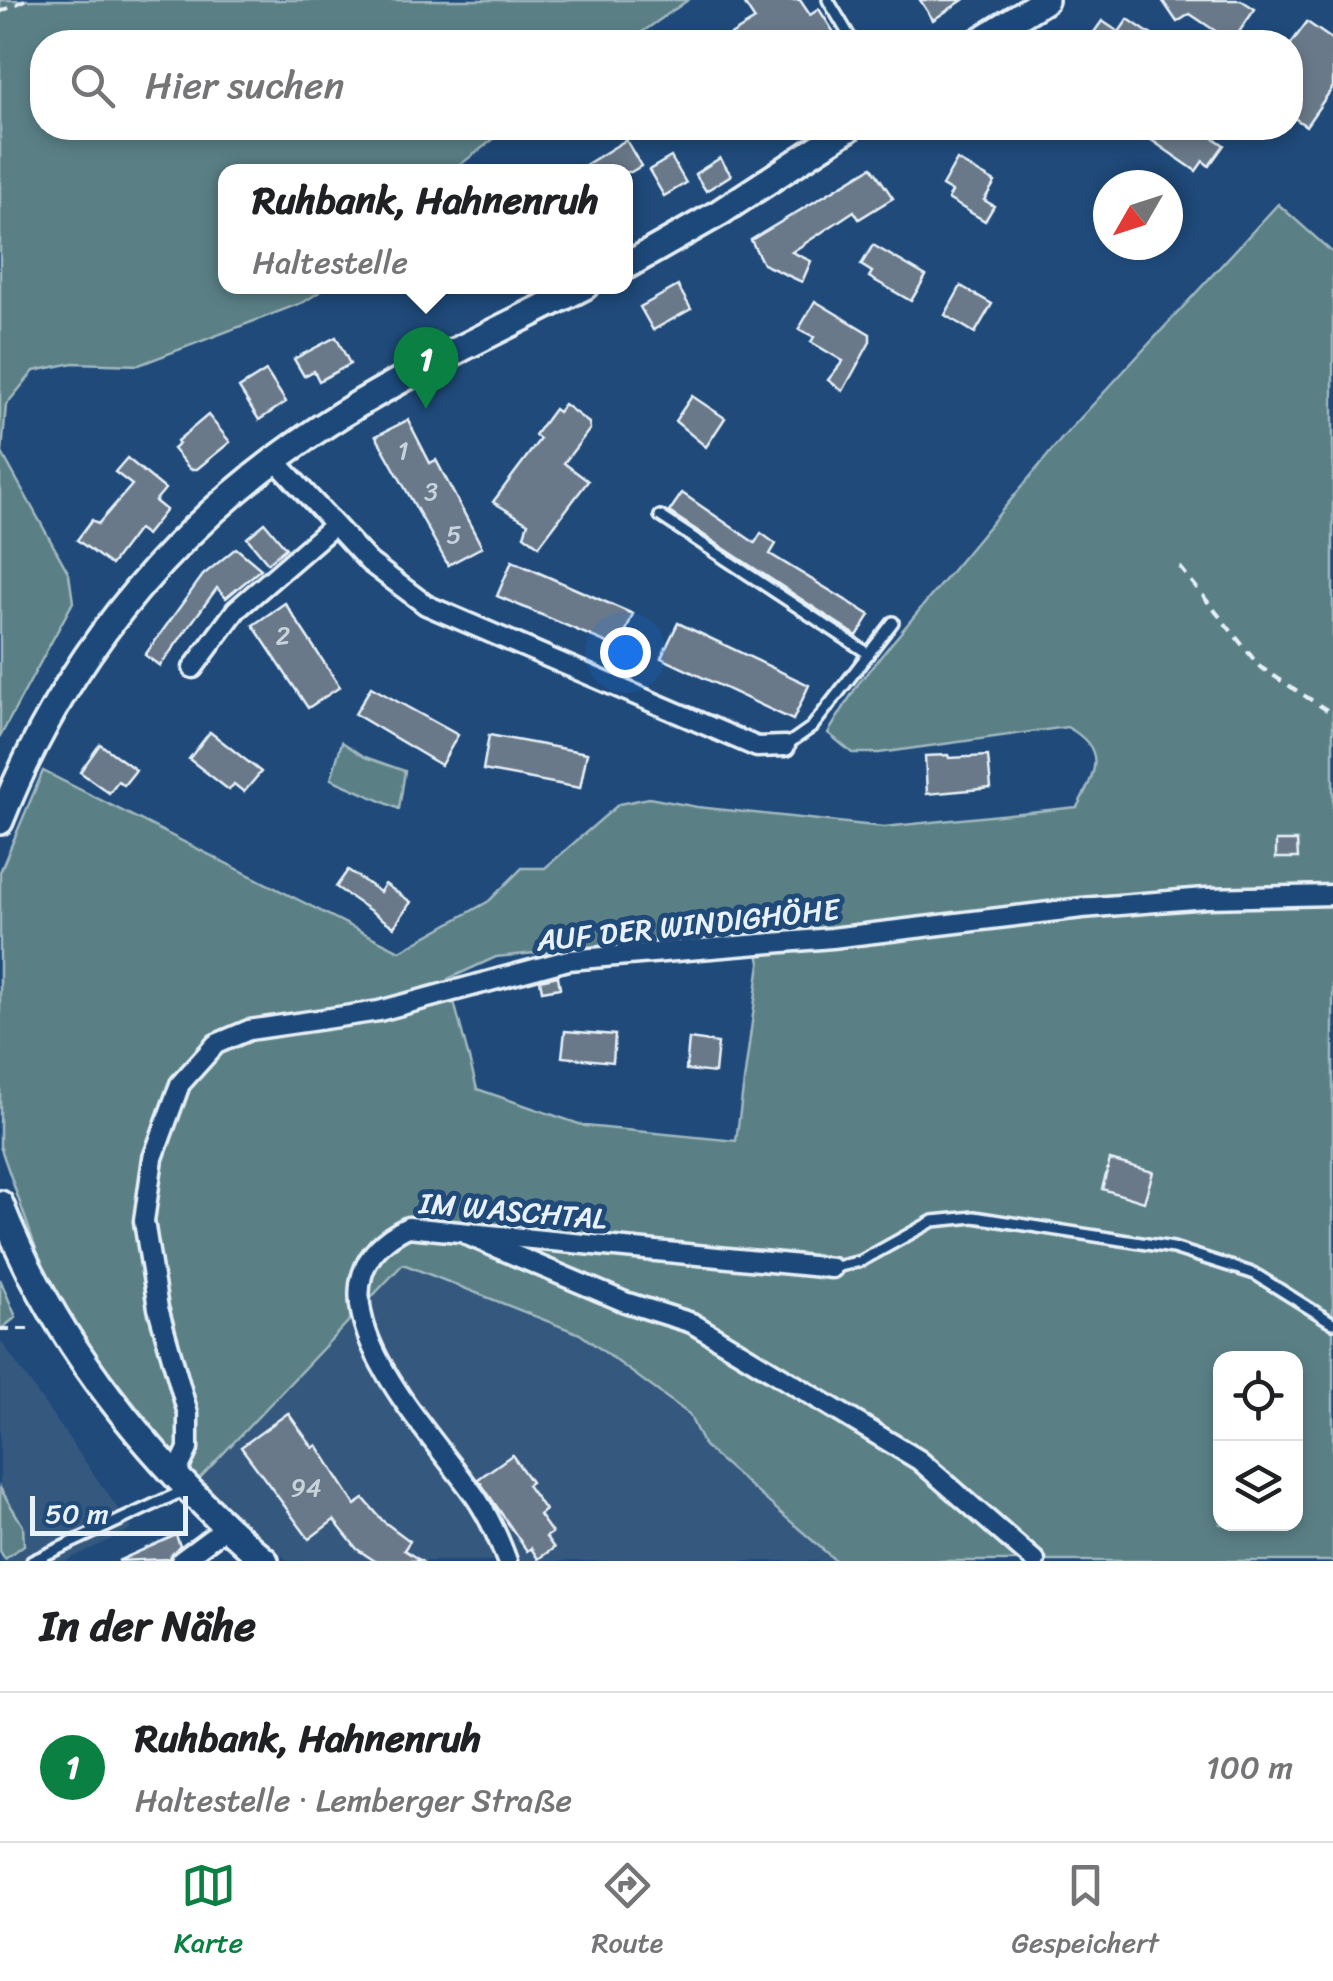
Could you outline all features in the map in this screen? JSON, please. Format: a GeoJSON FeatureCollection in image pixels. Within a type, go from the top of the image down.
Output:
{"type":"FeatureCollection","features":[{"type":"Feature","properties":{"kind":"main road"},"geometry":{"type":"LineString","coordinates":[[997,30],[1045,0]]}},
{"type":"Feature","properties":{"kind":"main road"},"geometry":{"type":"LineString","coordinates":[[633,262],[719,213],[831,140]]}},
{"type":"Feature","properties":{"kind":"main road"},"geometry":{"type":"LineString","coordinates":[[0,821],[44,723],[112,618],[182,538],[275,460],[346,412],[571,294]]}},
{"type":"Feature","properties":{"kind":"main road"},"geometry":{"type":"LineString","coordinates":[[0,1204],[29,1270],[120,1411],[182,1482],[265,1561]]}},
{"type":"Feature","properties":{"kind":"street"},"geometry":{"type":"LineString","coordinates":[[275,460],[333,526],[400,588],[464,624],[756,747],[785,746]]}},
{"type":"Feature","properties":{"kind":"street"},"geometry":{"type":"LineString","coordinates":[[193,668],[248,598],[333,526]]}},
{"type":"Feature","properties":{"kind":"street","name":"AUF DER WINDIGHÖHE"},"geometry":{"type":"LineString","coordinates":[[182,1482],[188,1449],[188,1414],[158,1308],[144,1220],[153,1158],[180,1084],[216,1044],[249,1030],[380,1011],[568,960],[832,938],[1188,900],[1333,895]]}},
{"type":"Feature","properties":{"kind":"street","name":"IM WASCHTAL"},"geometry":{"type":"LineString","coordinates":[[507,1561],[478,1501],[392,1384],[365,1330],[357,1292],[372,1252],[391,1235],[408,1227],[832,1268]]}},
{"type":"Feature","properties":{"kind":"street"},"geometry":{"type":"LineString","coordinates":[[454,1230],[625,1302],[692,1323],[919,1460],[1034,1561]]}},
{"type":"Feature","properties":{"kind":"street"},"geometry":{"type":"LineString","coordinates":[[181,1561],[228,1526]]}},
{"type":"Feature","properties":{"kind":"lane"},"geometry":{"type":"LineString","coordinates":[[828,0],[846,30]]}},
{"type":"Feature","properties":{"kind":"lane"},"geometry":{"type":"LineString","coordinates":[[660,516],[869,654]]}},
{"type":"Feature","properties":{"kind":"lane"},"geometry":{"type":"LineString","coordinates":[[785,746],[812,727],[893,622]]}},
{"type":"Feature","properties":{"kind":"lane"},"geometry":{"type":"LineString","coordinates":[[832,1268],[861,1262],[933,1220],[974,1217],[1173,1248],[1256,1274],[1333,1323]]}},
{"type":"Feature","properties":{"kind":"lane"},"geometry":{"type":"LineString","coordinates":[[32,1561],[182,1482]]}},
{"type":"Feature","properties":{"kind":"path"},"geometry":{"type":"LineString","coordinates":[[0,12],[25,0]]}},
{"type":"Feature","properties":{"kind":"path"},"geometry":{"type":"LineString","coordinates":[[1180,566],[1260,668],[1333,714]]}},
{"type":"Feature","properties":{"kind":"path"},"geometry":{"type":"LineString","coordinates":[[0,1329],[64,1329]]}},
{"type":"Feature","properties":{"kind":"shaded area"},"geometry":{"type":"Polygon","coordinates":[[[403,1264],[580,1334],[689,1414],[704,1446],[836,1561],[288,1561],[196,1482],[403,1264]]]}},
{"type":"Feature","properties":{"kind":"shaded area"},"geometry":{"type":"Polygon","coordinates":[[[0,1340],[132,1529],[66,1561],[0,1561],[0,1340]]]}},
{"type":"Feature","properties":{"kind":"green space"},"geometry":{"type":"Polygon","coordinates":[[[0,0],[688,0],[645,30],[30,30],[30,140],[492,140],[461,164],[218,164],[218,294],[316,294],[139,365],[73,363],[34,371],[6,405],[2,453],[69,574],[73,602],[0,737],[0,0]]]}},
{"type":"Feature","properties":{"kind":"green space"},"geometry":{"type":"Polygon","coordinates":[[[1278,204],[1333,253],[1333,1561],[836,1561],[704,1446],[689,1414],[580,1334],[403,1264],[196,1482],[55,1303],[0,1146],[0,872],[43,771],[400,951],[489,901],[522,868],[545,868],[619,804],[649,798],[697,807],[884,827],[1077,807],[1089,783],[1093,753],[1080,735],[1067,727],[879,753],[852,753],[828,733],[858,684],[1063,437],[1278,204]],[[754,930],[496,957],[448,979],[477,1089],[585,1126],[736,1141],[760,963],[754,930]]]}},
{"type":"Feature","properties":{"kind":"green space"},"geometry":{"type":"Polygon","coordinates":[[[342,742],[365,757],[405,771],[399,809],[331,779],[342,742]]]}},
{"type":"Feature","properties":{"kind":"green space"},"geometry":{"type":"Polygon","coordinates":[[[0,1279],[16,1317],[0,1330],[0,1279]]]}},
{"type":"Feature","properties":{"kind":"green space"},"geometry":{"type":"Polygon","coordinates":[[[0,1488],[23,1526],[24,1545],[5,1559],[0,1551],[0,1488]]]}},
{"type":"Feature","properties":{"kind":"building"},"geometry":{"type":"Polygon","coordinates":[[[742,0],[800,0],[810,15],[819,9],[832,30],[739,30],[755,20],[742,0]]]}},
{"type":"Feature","properties":{"kind":"building"},"geometry":{"type":"Polygon","coordinates":[[[920,0],[963,0],[933,20],[920,0]]]}},
{"type":"Feature","properties":{"kind":"building"},"geometry":{"type":"Polygon","coordinates":[[[1162,0],[1241,0],[1255,9],[1240,30],[1214,30],[1190,14],[1177,22],[1162,0]]]}},
{"type":"Feature","properties":{"kind":"building"},"geometry":{"type":"Polygon","coordinates":[[[1128,19],[1144,30],[1120,30],[1128,19]]]}},
{"type":"Feature","properties":{"kind":"building"},"geometry":{"type":"Polygon","coordinates":[[[1102,21],[1116,30],[1096,30],[1102,21]]]}},
{"type":"Feature","properties":{"kind":"building"},"geometry":{"type":"Polygon","coordinates":[[[1307,22],[1333,40],[1333,87],[1306,126],[1303,124],[1301,30],[1307,22]]]}},
{"type":"Feature","properties":{"kind":"building"},"geometry":{"type":"Polygon","coordinates":[[[626,140],[641,166],[633,171],[633,164],[587,164],[626,140]]]}},
{"type":"Feature","properties":{"kind":"building"},"geometry":{"type":"Polygon","coordinates":[[[1151,140],[1217,140],[1224,145],[1209,166],[1203,161],[1196,171],[1151,140]]]}},
{"type":"Feature","properties":{"kind":"building"},"geometry":{"type":"Polygon","coordinates":[[[671,157],[686,183],[664,196],[649,170],[671,157]]]}},
{"type":"Feature","properties":{"kind":"building"},"geometry":{"type":"Polygon","coordinates":[[[720,158],[731,175],[706,191],[695,174],[720,158]]]}},
{"type":"Feature","properties":{"kind":"building"},"geometry":{"type":"Polygon","coordinates":[[[957,160],[995,182],[984,200],[994,206],[985,221],[948,199],[952,192],[942,186],[957,160]]]}},
{"type":"Feature","properties":{"kind":"building"},"geometry":{"type":"Polygon","coordinates":[[[872,167],[893,198],[859,219],[854,211],[792,252],[811,261],[802,282],[763,264],[751,240],[872,167]]]}},
{"type":"Feature","properties":{"kind":"building"},"geometry":{"type":"Polygon","coordinates":[[[873,245],[926,276],[911,301],[869,277],[872,272],[861,265],[873,245]]]}},
{"type":"Feature","properties":{"kind":"building"},"geometry":{"type":"Polygon","coordinates":[[[678,286],[691,309],[653,330],[640,307],[678,286]]]}},
{"type":"Feature","properties":{"kind":"building"},"geometry":{"type":"Polygon","coordinates":[[[961,286],[992,304],[975,333],[945,315],[961,286]]]}},
{"type":"Feature","properties":{"kind":"building"},"geometry":{"type":"Polygon","coordinates":[[[815,301],[870,334],[870,342],[843,391],[828,380],[843,361],[811,342],[814,337],[799,329],[815,301]]]}},
{"type":"Feature","properties":{"kind":"building"},"geometry":{"type":"Polygon","coordinates":[[[336,337],[350,364],[319,381],[314,371],[304,376],[294,359],[336,337]]]}},
{"type":"Feature","properties":{"kind":"building"},"geometry":{"type":"Polygon","coordinates":[[[266,371],[286,402],[259,420],[239,388],[266,371]]]}},
{"type":"Feature","properties":{"kind":"building"},"geometry":{"type":"Polygon","coordinates":[[[692,396],[725,418],[706,447],[675,421],[692,396]]]}},
{"type":"Feature","properties":{"kind":"building"},"geometry":{"type":"Polygon","coordinates":[[[564,404],[589,423],[590,429],[564,463],[588,481],[539,546],[524,535],[528,523],[493,502],[540,439],[535,435],[554,409],[558,412],[564,404]]]}},
{"type":"Feature","properties":{"kind":"building"},"geometry":{"type":"Polygon","coordinates":[[[208,415],[230,442],[197,469],[190,469],[173,449],[208,415]]]}},
{"type":"Feature","properties":{"kind":"building"},"geometry":{"type":"Polygon","coordinates":[[[408,420],[430,463],[436,460],[482,547],[448,565],[376,436],[408,420]]]}},
{"type":"Feature","properties":{"kind":"building"},"geometry":{"type":"Polygon","coordinates":[[[127,458],[165,489],[155,501],[166,510],[146,535],[138,529],[111,565],[77,540],[92,520],[98,524],[132,485],[115,472],[127,458]]]}},
{"type":"Feature","properties":{"kind":"building"},"geometry":{"type":"Polygon","coordinates":[[[682,493],[755,543],[761,533],[776,544],[770,554],[870,615],[857,636],[669,512],[682,493]]]}},
{"type":"Feature","properties":{"kind":"building"},"geometry":{"type":"Polygon","coordinates":[[[265,523],[286,548],[268,563],[247,538],[265,523]]]}},
{"type":"Feature","properties":{"kind":"building"},"geometry":{"type":"Polygon","coordinates":[[[236,548],[261,569],[226,598],[217,588],[160,666],[145,655],[203,575],[236,548]]]}},
{"type":"Feature","properties":{"kind":"building"},"geometry":{"type":"Polygon","coordinates":[[[512,561],[633,614],[619,648],[497,596],[512,561]]]}},
{"type":"Feature","properties":{"kind":"building"},"geometry":{"type":"Polygon","coordinates":[[[285,603],[340,687],[308,708],[253,625],[285,603]]]}},
{"type":"Feature","properties":{"kind":"building"},"geometry":{"type":"Polygon","coordinates":[[[678,623],[809,685],[793,720],[661,658],[678,623]]]}},
{"type":"Feature","properties":{"kind":"building"},"geometry":{"type":"Polygon","coordinates":[[[371,687],[458,735],[441,765],[355,714],[371,687]]]}},
{"type":"Feature","properties":{"kind":"building"},"geometry":{"type":"Polygon","coordinates":[[[210,732],[261,772],[244,792],[234,784],[229,790],[189,759],[210,732]]]}},
{"type":"Feature","properties":{"kind":"building"},"geometry":{"type":"Polygon","coordinates":[[[489,735],[587,753],[580,788],[483,770],[489,735]]]}},
{"type":"Feature","properties":{"kind":"building"},"geometry":{"type":"Polygon","coordinates":[[[100,744],[136,770],[124,785],[118,781],[109,793],[80,772],[100,744]]]}},
{"type":"Feature","properties":{"kind":"building"},"geometry":{"type":"Polygon","coordinates":[[[925,756],[988,756],[991,788],[927,794],[925,756]]]}},
{"type":"Feature","properties":{"kind":"building"},"geometry":{"type":"Polygon","coordinates":[[[1276,841],[1297,841],[1298,858],[1276,858],[1276,841]]]}},
{"type":"Feature","properties":{"kind":"building"},"geometry":{"type":"Polygon","coordinates":[[[348,870],[380,892],[385,884],[411,902],[394,927],[336,887],[348,870]]]}},
{"type":"Feature","properties":{"kind":"building"},"geometry":{"type":"Polygon","coordinates":[[[558,976],[560,988],[542,991],[540,980],[558,976]]]}},
{"type":"Feature","properties":{"kind":"building"},"geometry":{"type":"Polygon","coordinates":[[[565,1031],[615,1035],[613,1062],[562,1057],[565,1031]]]}},
{"type":"Feature","properties":{"kind":"building"},"geometry":{"type":"Polygon","coordinates":[[[689,1039],[718,1043],[715,1073],[686,1070],[689,1039]]]}},
{"type":"Feature","properties":{"kind":"building"},"geometry":{"type":"Polygon","coordinates":[[[1110,1160],[1153,1172],[1144,1202],[1102,1189],[1110,1160]]]}},
{"type":"Feature","properties":{"kind":"building"},"geometry":{"type":"Polygon","coordinates":[[[288,1413],[313,1448],[317,1445],[355,1505],[364,1499],[383,1521],[410,1541],[404,1550],[421,1561],[375,1561],[357,1549],[334,1520],[309,1539],[241,1447],[288,1413]]]}},
{"type":"Feature","properties":{"kind":"building"},"geometry":{"type":"Polygon","coordinates":[[[512,1455],[531,1482],[527,1485],[545,1510],[539,1515],[552,1533],[546,1537],[554,1548],[538,1559],[531,1548],[527,1551],[478,1479],[512,1455]]]}},
{"type":"Feature","properties":{"kind":"building"},"geometry":{"type":"Polygon","coordinates":[[[176,1535],[180,1546],[169,1559],[118,1561],[176,1535]]]}},
{"type":"Feature","properties":{"kind":"place","name":"Ruhbank, Hahnenruh"},"geometry":{"type":"Point","coordinates":[426,409]}}]}
